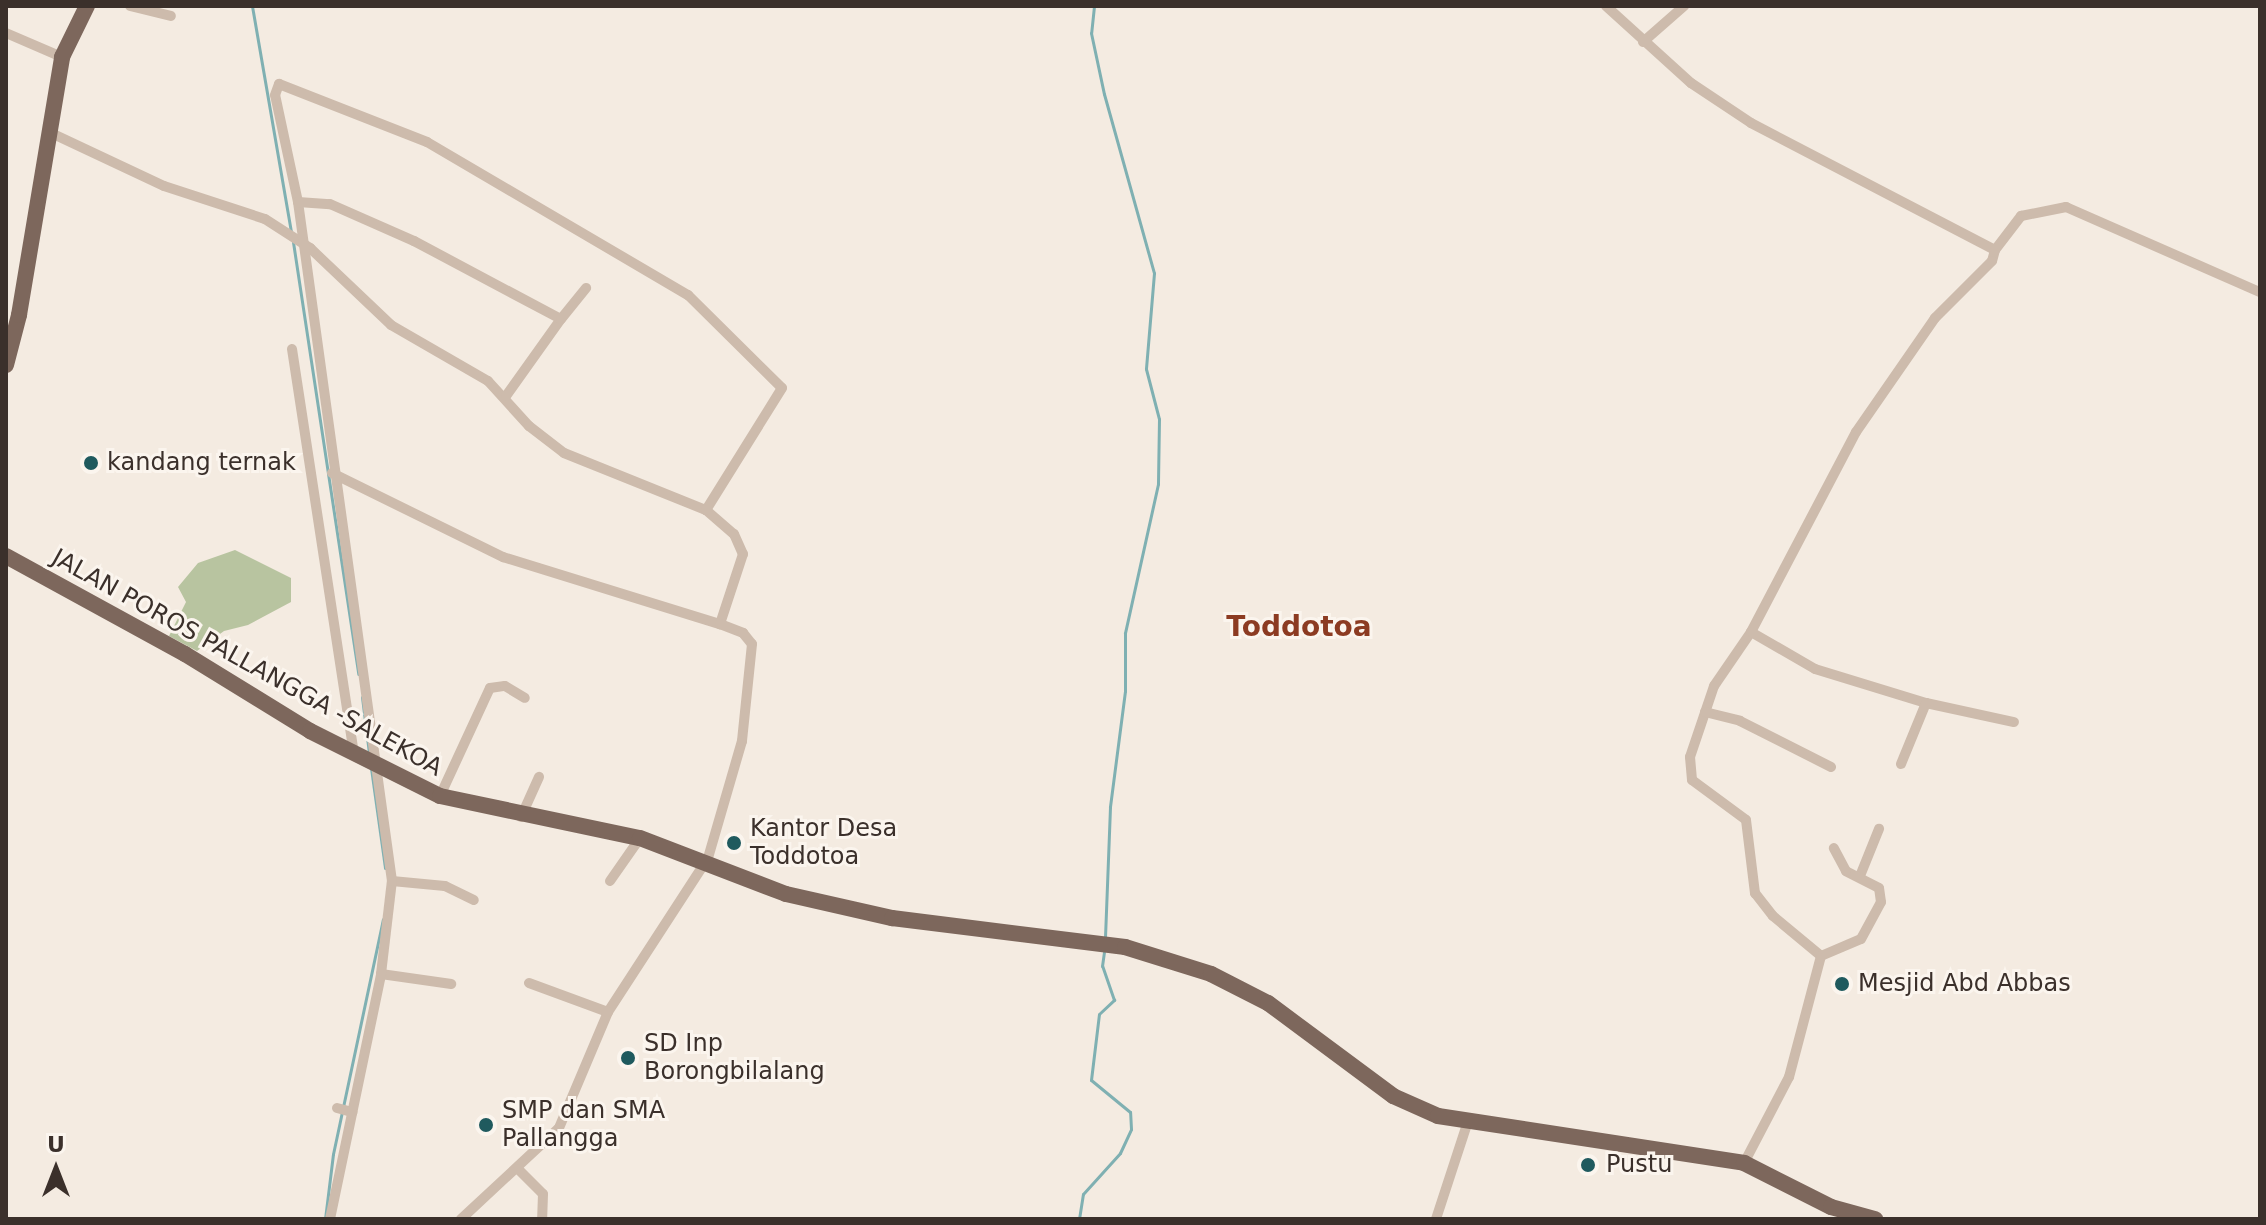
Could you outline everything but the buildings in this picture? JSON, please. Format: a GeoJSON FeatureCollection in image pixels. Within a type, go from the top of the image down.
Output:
{"type":"FeatureCollection","features":[{"type":"Feature","properties":{"kind":"main road"},"geometry":{"type":"LineString","coordinates":[[6,365],[19,315],[62,57],[87,6]]}},
{"type":"Feature","properties":{"kind":"main road","name":"JALAN POROS PALLANGGA -SALEKOA"},"geometry":{"type":"LineString","coordinates":[[6,556],[368,760],[440,796],[521,817],[640,838],[786,894],[892,918],[1104,943],[1211,974],[1268,1003],[1393,1096],[1467,1124],[1744,1163],[1831,1207],[1875,1219]]}},
{"type":"Feature","properties":{"kind":"street"},"geometry":{"type":"LineString","coordinates":[[130,6],[171,16]]}},
{"type":"Feature","properties":{"kind":"street"},"geometry":{"type":"LineString","coordinates":[[1606,6],[1643,42],[1751,123],[1995,250]]}},
{"type":"Feature","properties":{"kind":"street"},"geometry":{"type":"LineString","coordinates":[[1643,42],[1684,6]]}},
{"type":"Feature","properties":{"kind":"street"},"geometry":{"type":"LineString","coordinates":[[6,33],[62,57]]}},
{"type":"Feature","properties":{"kind":"street"},"geometry":{"type":"LineString","coordinates":[[368,760],[332,473],[295,239],[298,202],[275,95],[279,84],[427,142],[688,295],[782,388],[706,510]]}},
{"type":"Feature","properties":{"kind":"street"},"geometry":{"type":"LineString","coordinates":[[49,132],[150,180],[259,216],[295,239],[391,325],[506,396],[529,426],[564,453],[706,510],[734,534],[743,554],[720,624]]}},
{"type":"Feature","properties":{"kind":"street"},"geometry":{"type":"LineString","coordinates":[[298,202],[330,204],[414,241],[561,319]]}},
{"type":"Feature","properties":{"kind":"street"},"geometry":{"type":"LineString","coordinates":[[1821,956],[1773,916],[1755,893],[1746,820],[1689,775],[1714,686],[1751,632],[1856,432],[1935,318],[1992,261],[1995,250],[2021,216],[2066,207],[2260,292]]}},
{"type":"Feature","properties":{"kind":"street"},"geometry":{"type":"LineString","coordinates":[[506,396],[586,288]]}},
{"type":"Feature","properties":{"kind":"street"},"geometry":{"type":"LineString","coordinates":[[292,349],[392,881],[381,974],[344,1110],[330,1219]]}},
{"type":"Feature","properties":{"kind":"street"},"geometry":{"type":"LineString","coordinates":[[332,473],[503,557],[720,624],[747,636],[752,655],[742,741],[706,862],[608,1012],[563,1122],[518,1169],[461,1219]]}},
{"type":"Feature","properties":{"kind":"street"},"geometry":{"type":"LineString","coordinates":[[1751,632],[1815,669],[1926,703],[2014,722]]}},
{"type":"Feature","properties":{"kind":"street"},"geometry":{"type":"LineString","coordinates":[[440,796],[490,688],[505,686],[525,698]]}},
{"type":"Feature","properties":{"kind":"street"},"geometry":{"type":"LineString","coordinates":[[1901,764],[1926,703]]}},
{"type":"Feature","properties":{"kind":"street"},"geometry":{"type":"LineString","coordinates":[[1705,712],[1740,721],[1831,767]]}},
{"type":"Feature","properties":{"kind":"street"},"geometry":{"type":"LineString","coordinates":[[521,817],[539,777]]}},
{"type":"Feature","properties":{"kind":"street"},"geometry":{"type":"LineString","coordinates":[[1860,876],[1879,829]]}},
{"type":"Feature","properties":{"kind":"street"},"geometry":{"type":"LineString","coordinates":[[610,881],[640,838]]}},
{"type":"Feature","properties":{"kind":"street"},"geometry":{"type":"LineString","coordinates":[[1821,956],[1861,939],[1875,920],[1881,892],[1840,865],[1834,848]]}},
{"type":"Feature","properties":{"kind":"street"},"geometry":{"type":"LineString","coordinates":[[392,881],[445,886],[474,900]]}},
{"type":"Feature","properties":{"kind":"street"},"geometry":{"type":"LineString","coordinates":[[1744,1163],[1789,1077],[1821,956]]}},
{"type":"Feature","properties":{"kind":"street"},"geometry":{"type":"LineString","coordinates":[[381,974],[451,984]]}},
{"type":"Feature","properties":{"kind":"street"},"geometry":{"type":"LineString","coordinates":[[529,983],[608,1012]]}},
{"type":"Feature","properties":{"kind":"street"},"geometry":{"type":"LineString","coordinates":[[1436,1219],[1467,1124]]}},
{"type":"Feature","properties":{"kind":"street"},"geometry":{"type":"LineString","coordinates":[[518,1169],[543,1194],[542,1219]]}},
{"type":"Feature","properties":{"kind":"green space"},"geometry":{"type":"Polygon","coordinates":[[[235,550],[291,578],[291,602],[248,625],[224,631],[197,651],[169,636],[186,602],[178,587],[198,563],[235,550]]]}},
{"type":"Feature","properties":{"kind":"waterway"},"geometry":{"type":"LineString","coordinates":[[252,6],[291,231]]}},
{"type":"Feature","properties":{"kind":"waterway"},"geometry":{"type":"LineString","coordinates":[[1094,6],[1091,33],[1104,94],[1154,273],[1146,369],[1159,419],[1158,484],[1125,633],[1125,691],[1110,807],[1105,940]]}},
{"type":"Feature","properties":{"kind":"waterway"},"geometry":{"type":"LineString","coordinates":[[293,242],[358,674]]}},
{"type":"Feature","properties":{"kind":"waterway"},"geometry":{"type":"LineString","coordinates":[[362,697],[369,753]]}},
{"type":"Feature","properties":{"kind":"waterway"},"geometry":{"type":"LineString","coordinates":[[371,768],[385,868]]}},
{"type":"Feature","properties":{"kind":"waterway"},"geometry":{"type":"LineString","coordinates":[[325,1219],[333,1154],[383,919]]}},
{"type":"Feature","properties":{"kind":"waterway"},"geometry":{"type":"LineString","coordinates":[[1079,1219],[1083,1194],[1120,1153],[1131,1129],[1130,1112],[1091,1080],[1099,1014],[1114,1000],[1102,966],[1104,952]]}},
{"type":"Feature","properties":{"kind":"place","name":"kandang ternak"},"geometry":{"type":"Point","coordinates":[91,463]}},
{"type":"Feature","properties":{"kind":"place","name":"Kantor Desa Toddotoa"},"geometry":{"type":"Point","coordinates":[734,843]}},
{"type":"Feature","properties":{"kind":"place","name":"Mesjid Abd Abbas"},"geometry":{"type":"Point","coordinates":[1842,984]}},
{"type":"Feature","properties":{"kind":"place","name":"SD Inp Borongbilalang"},"geometry":{"type":"Point","coordinates":[628,1058]}},
{"type":"Feature","properties":{"kind":"place","name":"SMP dan SMA Pallangga"},"geometry":{"type":"Point","coordinates":[486,1125]}},
{"type":"Feature","properties":{"kind":"place","name":"Pustu"},"geometry":{"type":"Point","coordinates":[1588,1165]}},
{"type":"Feature","properties":{"kind":"district","name":"Toddotoa"},"geometry":{"type":"Point","coordinates":[1299,627]}}]}
